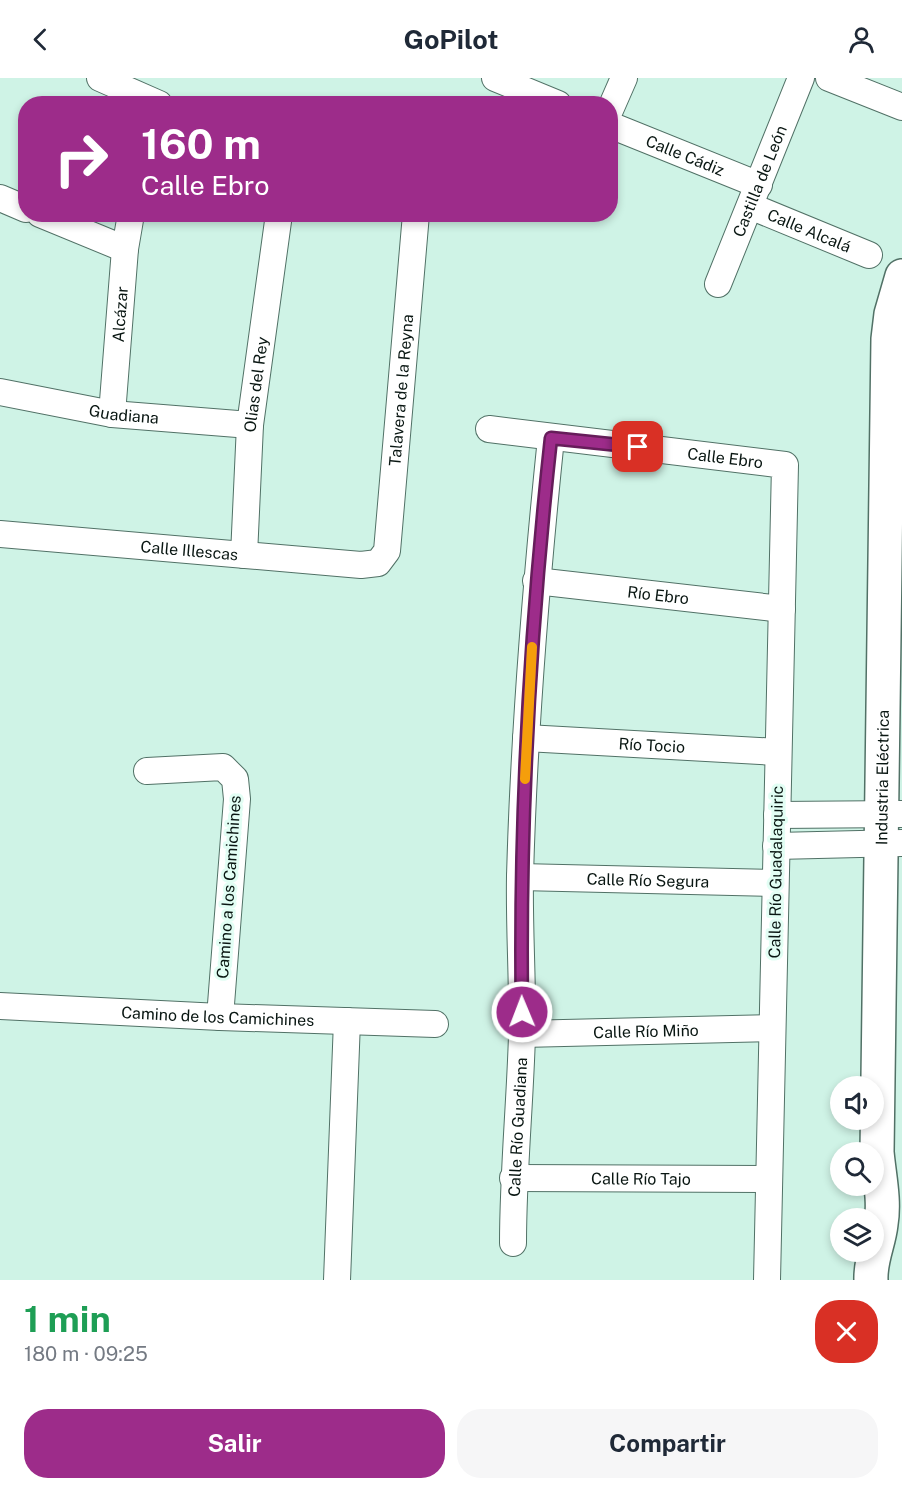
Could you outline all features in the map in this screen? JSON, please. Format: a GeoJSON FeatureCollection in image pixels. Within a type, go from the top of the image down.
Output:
{"type":"FeatureCollection","features":[{"type":"Feature","properties":{"kind":"street"},"geometry":{"type":"LineString","coordinates":[[100,78],[139,96]]}},
{"type":"Feature","properties":{"kind":"street"},"geometry":{"type":"LineString","coordinates":[[495,78],[539,96]]}},
{"type":"Feature","properties":{"kind":"street"},"geometry":{"type":"LineString","coordinates":[[616,96],[624,78]]}},
{"type":"Feature","properties":{"kind":"street","name":"Castilla de León"},"geometry":{"type":"LineString","coordinates":[[718,284],[801,78]]}},
{"type":"Feature","properties":{"kind":"street"},"geometry":{"type":"LineString","coordinates":[[829,78],[902,107]]}},
{"type":"Feature","properties":{"kind":"street","name":"Calle Cádiz"},"geometry":{"type":"LineString","coordinates":[[618,129],[754,196]]}},
{"type":"Feature","properties":{"kind":"street","name":"Calle Alcalá"},"geometry":{"type":"LineString","coordinates":[[754,196],[869,255]]}},
{"type":"Feature","properties":{"kind":"street"},"geometry":{"type":"LineString","coordinates":[[0,198],[18,205]]}},
{"type":"Feature","properties":{"kind":"street"},"geometry":{"type":"LineString","coordinates":[[59,222],[125,249]]}},
{"type":"Feature","properties":{"kind":"street","name":"Alcázar"},"geometry":{"type":"LineString","coordinates":[[112,414],[125,249],[130,222]]}},
{"type":"Feature","properties":{"kind":"street","name":"Olias del Rey"},"geometry":{"type":"LineString","coordinates":[[244,555],[250,425],[278,222]]}},
{"type":"Feature","properties":{"kind":"street","name":"Talavera de la Reyna"},"geometry":{"type":"LineString","coordinates":[[378,563],[387,551],[415,222]]}},
{"type":"Feature","properties":{"kind":"street","name":"Industria Eléctrica"},"geometry":{"type":"LineString","coordinates":[[871,1280],[870,1265],[882,1224],[877,1152],[891,829],[888,339],[891,314],[902,276]]}},
{"type":"Feature","properties":{"kind":"street","name":"Guadiana"},"geometry":{"type":"LineString","coordinates":[[0,392],[112,414],[250,425]]}},
{"type":"Feature","properties":{"kind":"street","name":"Calle Ebro"},"geometry":{"type":"LineString","coordinates":[[489,429],[785,465]]}},
{"type":"Feature","properties":{"kind":"street","name":"Calle Río Guadiana"},"geometry":{"type":"LineString","coordinates":[[513,1243],[513,1178],[522,1034],[520,877],[526,738],[536,581],[551,438]]}},
{"type":"Feature","properties":{"kind":"street","name":"Calle Río Guadalaquiric"},"geometry":{"type":"LineString","coordinates":[[766,1280],[785,465]]}},
{"type":"Feature","properties":{"kind":"street","name":"Calle Illescas"},"geometry":{"type":"LineString","coordinates":[[0,534],[361,565],[378,563]]}},
{"type":"Feature","properties":{"kind":"street","name":"Río Ebro"},"geometry":{"type":"LineString","coordinates":[[536,581],[782,609]]}},
{"type":"Feature","properties":{"kind":"street","name":"Río Tocio"},"geometry":{"type":"LineString","coordinates":[[526,738],[778,752]]}},
{"type":"Feature","properties":{"kind":"street","name":"Camino a los Camichines"},"geometry":{"type":"LineString","coordinates":[[147,771],[223,767],[235,779],[237,799],[220,1017]]}},
{"type":"Feature","properties":{"kind":"street"},"geometry":{"type":"LineString","coordinates":[[777,815],[891,829]]}},
{"type":"Feature","properties":{"kind":"street"},"geometry":{"type":"LineString","coordinates":[[776,846],[891,829]]}},
{"type":"Feature","properties":{"kind":"street","name":"Calle Río Segura"},"geometry":{"type":"LineString","coordinates":[[520,877],[775,884]]}},
{"type":"Feature","properties":{"kind":"street","name":"Camino de los Camichines"},"geometry":{"type":"LineString","coordinates":[[0,1006],[220,1017],[435,1024]]}},
{"type":"Feature","properties":{"kind":"street"},"geometry":{"type":"LineString","coordinates":[[337,1280],[347,1021]]}},
{"type":"Feature","properties":{"kind":"street","name":"Calle Río Miño"},"geometry":{"type":"LineString","coordinates":[[522,1034],[772,1028]]}},
{"type":"Feature","properties":{"kind":"street"},"geometry":{"type":"LineString","coordinates":[[902,1168],[898,1218],[902,1239]]}},
{"type":"Feature","properties":{"kind":"street","name":"Calle Río Tajo"},"geometry":{"type":"LineString","coordinates":[[513,1178],[769,1179]]}},
{"type":"Feature","properties":{"kind":"slow traffic"},"geometry":{"type":"LineString","coordinates":[[525,779],[532,647]]}},
{"type":"Feature","properties":{"kind":"route"},"geometry":{"type":"LineString","coordinates":[[522,1012],[520,877],[526,738],[536,581],[551,438],[638,447]]}}]}
